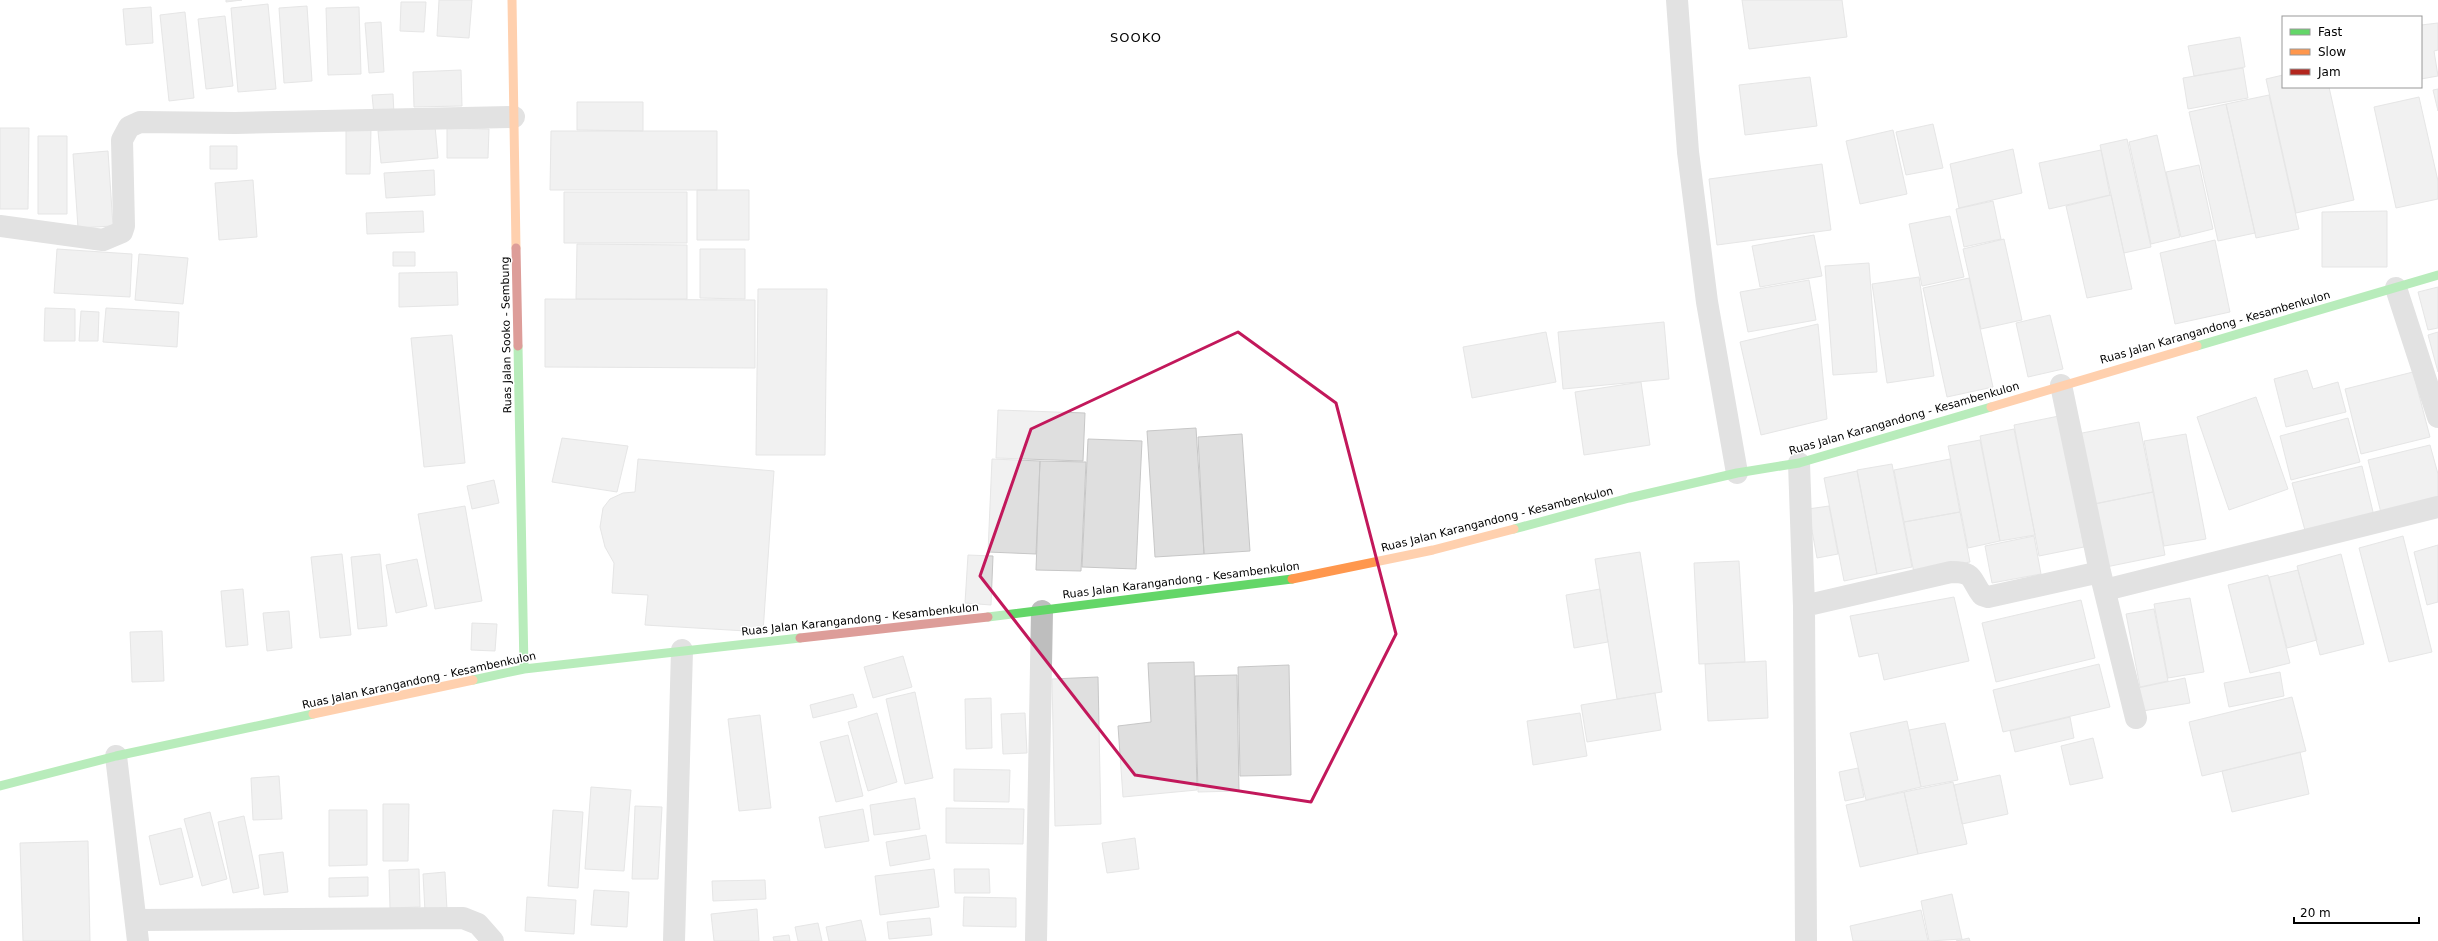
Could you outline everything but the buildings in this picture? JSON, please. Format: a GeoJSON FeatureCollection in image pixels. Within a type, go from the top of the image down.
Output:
{"type":"FeatureCollection","features":[{"type":"Feature","properties":{"kind":"main road","name":"Ruas Jalan Sooko - Sembung"},"geometry":{"type":"LineString","coordinates":[[512,0],[524,669]]}},
{"type":"Feature","properties":{"kind":"main road","name":"Ruas Jalan Karangandong - Kesambenkulon"},"geometry":{"type":"LineString","coordinates":[[0,786],[116,756],[524,669],[682,650],[1042,611],[1158,594],[1281,581],[1433,550],[1629,498],[1737,473],[1799,463],[2061,384],[2438,275]]}},
{"type":"Feature","properties":{"kind":"street"},"geometry":{"type":"LineString","coordinates":[[1677,0],[1688,152],[1708,302],[1737,473]]}},
{"type":"Feature","properties":{"kind":"street"},"geometry":{"type":"LineString","coordinates":[[0,226],[103,240],[122,232],[124,226],[122,140],[129,127],[140,122],[235,123],[514,118]]}},
{"type":"Feature","properties":{"kind":"street"},"geometry":{"type":"LineString","coordinates":[[2396,288],[2438,417]]}},
{"type":"Feature","properties":{"kind":"street"},"geometry":{"type":"LineString","coordinates":[[2061,384],[2102,581],[2136,718]]}},
{"type":"Feature","properties":{"kind":"street"},"geometry":{"type":"LineString","coordinates":[[1799,463],[1804,606],[1806,941]]}},
{"type":"Feature","properties":{"kind":"street"},"geometry":{"type":"LineString","coordinates":[[1804,606],[1952,572],[1963,572],[1971,576],[1982,595],[1988,597],[2102,581],[2438,507]]}},
{"type":"Feature","properties":{"kind":"street"},"geometry":{"type":"LineString","coordinates":[[1036,941],[1042,611]]}},
{"type":"Feature","properties":{"kind":"street"},"geometry":{"type":"LineString","coordinates":[[674,941],[682,650]]}},
{"type":"Feature","properties":{"kind":"street"},"geometry":{"type":"LineString","coordinates":[[116,756],[137,920],[138,941]]}},
{"type":"Feature","properties":{"kind":"street"},"geometry":{"type":"LineString","coordinates":[[137,920],[463,918],[478,924],[493,941]]}},
{"type":"Feature","properties":{"kind":"highlighted area"},"geometry":{"type":"Polygon","coordinates":[[[1238,332],[1336,403],[1396,634],[1311,802],[1135,775],[980,576],[1031,429],[1238,332]]]}},
{"type":"Feature","properties":{"kind":"traffic: fast"},"geometry":{"type":"LineString","coordinates":[[2197,346],[2438,275]]}},
{"type":"Feature","properties":{"kind":"traffic: fast"},"geometry":{"type":"LineString","coordinates":[[518,346],[524,669]]}},
{"type":"Feature","properties":{"kind":"traffic: fast"},"geometry":{"type":"LineString","coordinates":[[1514,529],[1629,498],[1737,473],[1799,463],[1991,407]]}},
{"type":"Feature","properties":{"kind":"traffic: fast"},"geometry":{"type":"LineString","coordinates":[[988,617],[1292,579]]}},
{"type":"Feature","properties":{"kind":"traffic: fast"},"geometry":{"type":"LineString","coordinates":[[473,680],[524,669],[800,638]]}},
{"type":"Feature","properties":{"kind":"traffic: fast"},"geometry":{"type":"LineString","coordinates":[[0,786],[116,756],[313,714]]}},
{"type":"Feature","properties":{"kind":"traffic: slow"},"geometry":{"type":"LineString","coordinates":[[512,0],[516,248]]}},
{"type":"Feature","properties":{"kind":"traffic: slow"},"geometry":{"type":"LineString","coordinates":[[1991,407],[2197,346]]}},
{"type":"Feature","properties":{"kind":"traffic: slow"},"geometry":{"type":"LineString","coordinates":[[1292,579],[1433,550],[1514,529]]}},
{"type":"Feature","properties":{"kind":"traffic: slow"},"geometry":{"type":"LineString","coordinates":[[313,714],[473,680]]}},
{"type":"Feature","properties":{"kind":"traffic: jam"},"geometry":{"type":"LineString","coordinates":[[516,248],[518,346]]}},
{"type":"Feature","properties":{"kind":"traffic: jam"},"geometry":{"type":"LineString","coordinates":[[800,638],[988,617]]}},
{"type":"Feature","properties":{"kind":"district","name":"SOOKO"},"geometry":{"type":"Point","coordinates":[1136,37]}}]}
